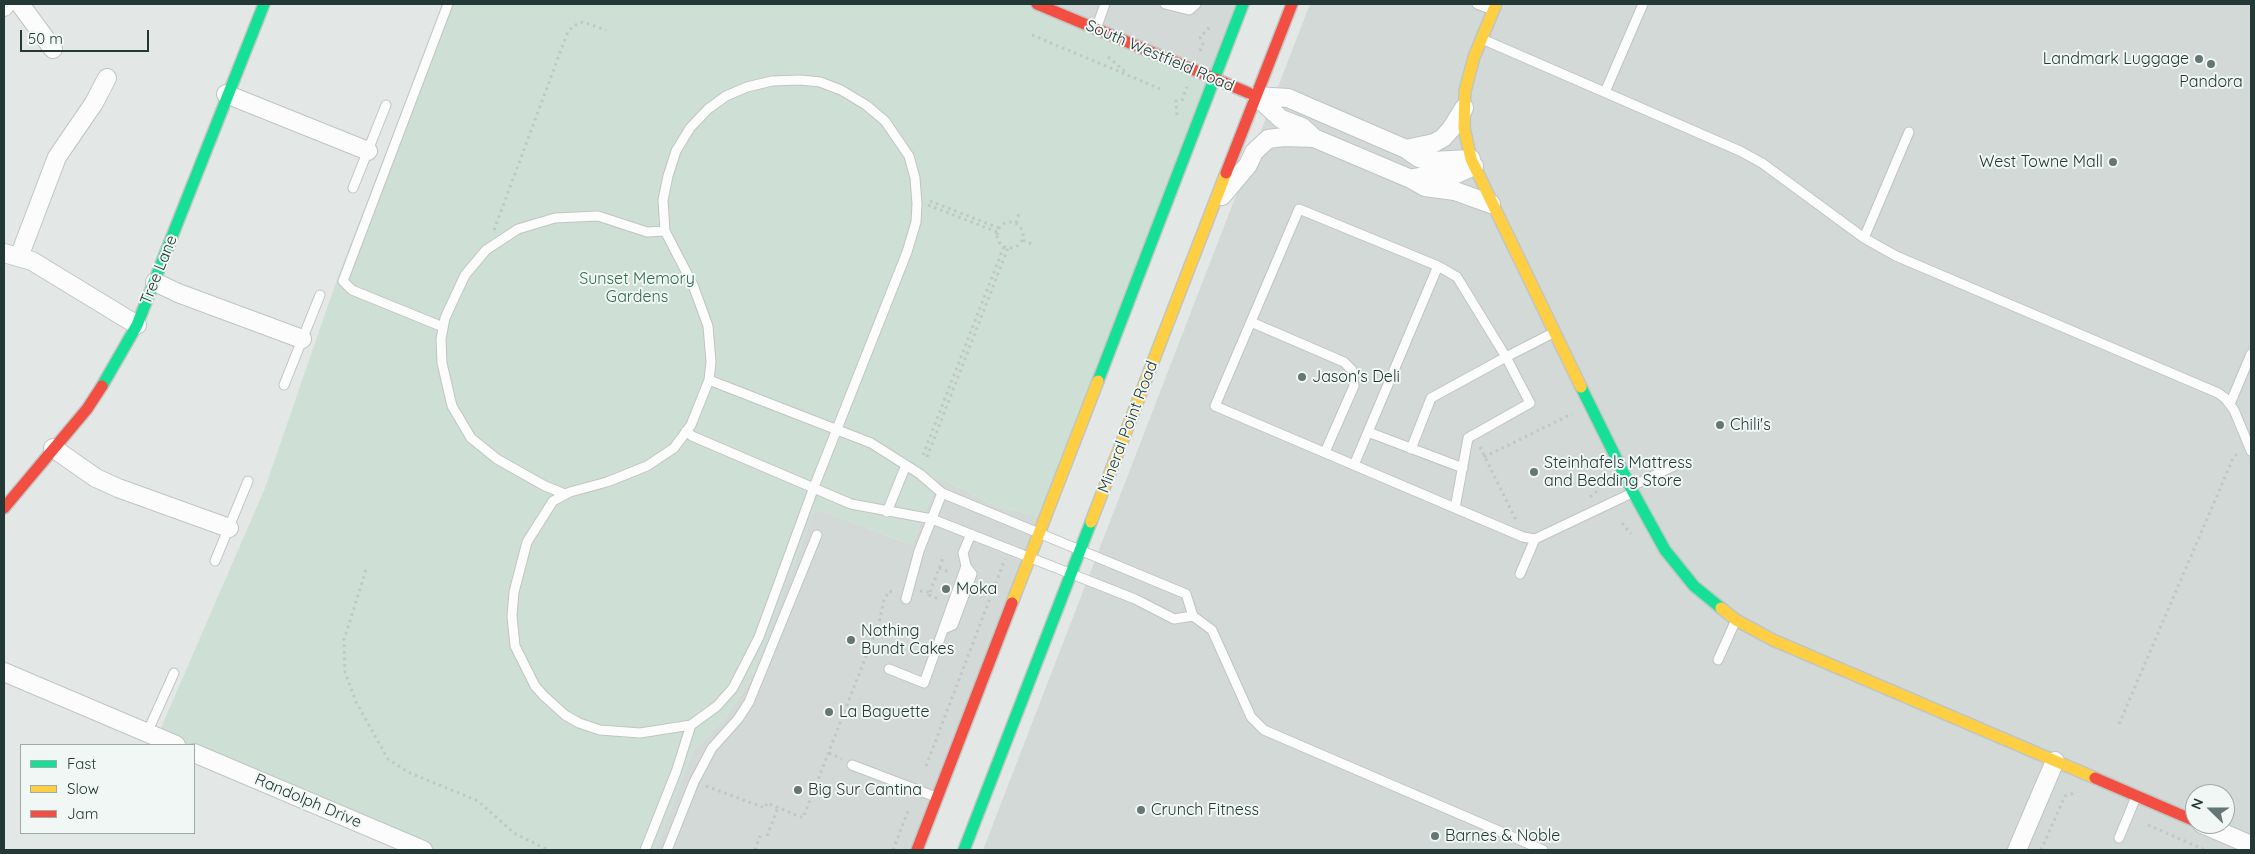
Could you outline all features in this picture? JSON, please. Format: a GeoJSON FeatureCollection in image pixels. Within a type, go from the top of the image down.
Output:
{"type":"FeatureCollection","features":[{"type":"Feature","properties":{"kind":"street"},"geometry":{"type":"LineString","coordinates":[[20,4],[53,49]]}},
{"type":"Feature","properties":{"kind":"street","name":"Tree Lane"},"geometry":{"type":"LineString","coordinates":[[4,508],[87,409],[111,373],[136,325],[155,282],[226,94],[264,4]]}},
{"type":"Feature","properties":{"kind":"street","name":"South Westfield Road"},"geometry":{"type":"LineString","coordinates":[[1037,4],[1214,80],[1256,96]]}},
{"type":"Feature","properties":{"kind":"street"},"geometry":{"type":"LineString","coordinates":[[917,850],[1243,4]]}},
{"type":"Feature","properties":{"kind":"street","name":"Mineral Point Road"},"geometry":{"type":"LineString","coordinates":[[964,850],[1292,4]]}},
{"type":"Feature","properties":{"kind":"street"},"geometry":{"type":"LineString","coordinates":[[1495,7],[1469,72],[1464,108],[1464,128],[1473,163],[1491,204],[1631,490],[1652,530],[1678,568],[1694,586],[1736,620],[1773,640],[2185,817]]}},
{"type":"Feature","properties":{"kind":"street"},"geometry":{"type":"LineString","coordinates":[[107,78],[94,103],[57,158],[11,255],[32,261],[136,325]]}},
{"type":"Feature","properties":{"kind":"street"},"geometry":{"type":"LineString","coordinates":[[226,94],[368,151]]}},
{"type":"Feature","properties":{"kind":"street"},"geometry":{"type":"LineString","coordinates":[[1256,96],[1281,119],[1302,127],[1314,138],[1411,179],[1425,187],[1455,191],[1491,204]]}},
{"type":"Feature","properties":{"kind":"street"},"geometry":{"type":"LineString","coordinates":[[1256,96],[1288,98],[1406,149],[1419,158],[1431,161],[1473,163]]}},
{"type":"Feature","properties":{"kind":"street"},"geometry":{"type":"LineString","coordinates":[[1406,149],[1434,143],[1443,138],[1464,108]]}},
{"type":"Feature","properties":{"kind":"street"},"geometry":{"type":"LineString","coordinates":[[1212,207],[1248,165],[1254,152],[1268,140],[1284,137],[1314,138]]}},
{"type":"Feature","properties":{"kind":"street"},"geometry":{"type":"LineString","coordinates":[[1411,179],[1424,176],[1452,176],[1473,163]]}},
{"type":"Feature","properties":{"kind":"street"},"geometry":{"type":"LineString","coordinates":[[155,282],[178,293],[302,340]]}},
{"type":"Feature","properties":{"kind":"street"},"geometry":{"type":"LineString","coordinates":[[53,448],[96,478],[118,488],[229,528]]}},
{"type":"Feature","properties":{"kind":"street"},"geometry":{"type":"LineString","coordinates":[[4,672],[174,744]]}},
{"type":"Feature","properties":{"kind":"street","name":"Randolph Drive"},"geometry":{"type":"LineString","coordinates":[[195,753],[423,850]]}},
{"type":"Feature","properties":{"kind":"street"},"geometry":{"type":"LineString","coordinates":[[2017,850],[2055,761]]}},
{"type":"Feature","properties":{"kind":"street"},"geometry":{"type":"LineString","coordinates":[[2225,834],[2251,845]]}},
{"type":"Feature","properties":{"kind":"lane"},"geometry":{"type":"LineString","coordinates":[[443,327],[352,290],[343,281],[448,4]]}},
{"type":"Feature","properties":{"kind":"lane"},"geometry":{"type":"LineString","coordinates":[[1095,29],[1105,4]]}},
{"type":"Feature","properties":{"kind":"lane"},"geometry":{"type":"LineString","coordinates":[[1165,4],[1189,10],[1196,4]]}},
{"type":"Feature","properties":{"kind":"lane"},"geometry":{"type":"LineString","coordinates":[[1477,4],[1495,7]]}},
{"type":"Feature","properties":{"kind":"lane"},"geometry":{"type":"LineString","coordinates":[[1605,92],[1643,4]]}},
{"type":"Feature","properties":{"kind":"lane"},"geometry":{"type":"LineString","coordinates":[[1482,39],[1722,143],[1762,163],[1864,238],[1896,256],[2218,394],[2230,404],[2251,450]]}},
{"type":"Feature","properties":{"kind":"lane"},"geometry":{"type":"LineString","coordinates":[[772,81],[820,82],[866,105],[885,121],[909,156],[915,178],[916,222],[907,252],[814,487],[759,636],[733,688],[717,706],[691,725],[640,733],[600,730],[579,723],[565,715],[535,686],[515,646],[512,616],[514,592],[527,542],[553,500],[565,494],[606,482],[647,466],[674,448],[686,431],[709,380],[711,362],[708,326],[693,285],[665,230],[663,200],[676,151],[690,128],[708,109],[726,96],[747,87],[772,81]]}},
{"type":"Feature","properties":{"kind":"lane"},"geometry":{"type":"LineString","coordinates":[[353,188],[386,105]]}},
{"type":"Feature","properties":{"kind":"lane"},"geometry":{"type":"LineString","coordinates":[[1864,238],[1909,132]]}},
{"type":"Feature","properties":{"kind":"lane"},"geometry":{"type":"LineString","coordinates":[[1455,508],[1468,438],[1530,403],[1506,356],[1457,277],[1438,266],[1299,209],[1215,406],[1523,537],[1535,539],[1674,466]]}},
{"type":"Feature","properties":{"kind":"lane"},"geometry":{"type":"LineString","coordinates":[[565,494],[545,486],[497,459],[471,438],[452,406],[444,372],[441,339],[445,318],[465,275],[486,250],[518,229],[555,218],[598,216],[647,232],[665,230]]}},
{"type":"Feature","properties":{"kind":"lane"},"geometry":{"type":"LineString","coordinates":[[1354,465],[1438,266]]}},
{"type":"Feature","properties":{"kind":"lane"},"geometry":{"type":"LineString","coordinates":[[284,385],[320,295]]}},
{"type":"Feature","properties":{"kind":"lane"},"geometry":{"type":"LineString","coordinates":[[1250,322],[1344,362],[1352,370],[1354,386],[1325,452]]}},
{"type":"Feature","properties":{"kind":"lane"},"geometry":{"type":"LineString","coordinates":[[1411,449],[1430,398],[1506,356],[1554,334]]}},
{"type":"Feature","properties":{"kind":"lane"},"geometry":{"type":"LineString","coordinates":[[2230,404],[2251,354]]}},
{"type":"Feature","properties":{"kind":"lane"},"geometry":{"type":"LineString","coordinates":[[709,380],[871,443],[906,465],[942,492],[1186,594],[1193,616],[1212,630],[1251,717],[1264,730],[1542,850]]}},
{"type":"Feature","properties":{"kind":"lane"},"geometry":{"type":"LineString","coordinates":[[686,431],[692,436],[851,504],[932,519],[1135,599],[1174,618],[1193,616]]}},
{"type":"Feature","properties":{"kind":"lane"},"geometry":{"type":"LineString","coordinates":[[1368,432],[1463,468]]}},
{"type":"Feature","properties":{"kind":"lane"},"geometry":{"type":"LineString","coordinates":[[887,512],[906,465]]}},
{"type":"Feature","properties":{"kind":"lane"},"geometry":{"type":"LineString","coordinates":[[215,561],[248,481]]}},
{"type":"Feature","properties":{"kind":"lane"},"geometry":{"type":"LineString","coordinates":[[906,597],[918,551],[942,492]]}},
{"type":"Feature","properties":{"kind":"lane"},"geometry":{"type":"LineString","coordinates":[[944,629],[953,625],[972,574],[966,566],[963,553],[971,534]]}},
{"type":"Feature","properties":{"kind":"lane"},"geometry":{"type":"LineString","coordinates":[[668,850],[694,782],[712,748],[738,719],[749,702],[817,535]]}},
{"type":"Feature","properties":{"kind":"lane"},"geometry":{"type":"LineString","coordinates":[[1520,574],[1535,539]]}},
{"type":"Feature","properties":{"kind":"lane"},"geometry":{"type":"LineString","coordinates":[[889,669],[924,683],[966,566]]}},
{"type":"Feature","properties":{"kind":"lane"},"geometry":{"type":"LineString","coordinates":[[1718,660],[1736,620]]}},
{"type":"Feature","properties":{"kind":"lane"},"geometry":{"type":"LineString","coordinates":[[147,733],[174,673]]}},
{"type":"Feature","properties":{"kind":"lane"},"geometry":{"type":"LineString","coordinates":[[645,850],[676,772],[691,725]]}},
{"type":"Feature","properties":{"kind":"lane"},"geometry":{"type":"LineString","coordinates":[[852,765],[937,798]]}},
{"type":"Feature","properties":{"kind":"lane"},"geometry":{"type":"LineString","coordinates":[[2119,838],[2136,796]]}},
{"type":"Feature","properties":{"kind":"path"},"geometry":{"type":"LineString","coordinates":[[1203,44],[1200,37],[1206,34],[1214,19]]}},
{"type":"Feature","properties":{"kind":"path"},"geometry":{"type":"LineString","coordinates":[[486,250],[567,34],[573,26],[583,22],[606,30]]}},
{"type":"Feature","properties":{"kind":"path"},"geometry":{"type":"LineString","coordinates":[[1032,35],[1163,90]]}},
{"type":"Feature","properties":{"kind":"path"},"geometry":{"type":"LineString","coordinates":[[1176,101],[1182,100]]}},
{"type":"Feature","properties":{"kind":"path"},"geometry":{"type":"LineString","coordinates":[[929,203],[998,230]]}},
{"type":"Feature","properties":{"kind":"path"},"geometry":{"type":"LineString","coordinates":[[1016,223],[1019,213]]}},
{"type":"Feature","properties":{"kind":"path"},"geometry":{"type":"LineString","coordinates":[[1007,222],[1016,223],[1024,232],[1023,240],[1018,246],[1006,247],[1000,242],[998,230],[1007,222]]}},
{"type":"Feature","properties":{"kind":"path"},"geometry":{"type":"LineString","coordinates":[[1023,240],[1032,244]]}},
{"type":"Feature","properties":{"kind":"path"},"geometry":{"type":"LineString","coordinates":[[925,456],[1006,247]]}},
{"type":"Feature","properties":{"kind":"path"},"geometry":{"type":"LineString","coordinates":[[1568,406],[1576,422]]}},
{"type":"Feature","properties":{"kind":"path"},"geometry":{"type":"LineString","coordinates":[[1484,457],[1572,414]]}},
{"type":"Feature","properties":{"kind":"path"},"geometry":{"type":"LineString","coordinates":[[1479,447],[1512,515],[1521,522]]}},
{"type":"Feature","properties":{"kind":"path"},"geometry":{"type":"LineString","coordinates":[[2119,724],[2234,456],[2251,450]]}},
{"type":"Feature","properties":{"kind":"path"},"geometry":{"type":"LineString","coordinates":[[1585,499],[1593,495],[1602,484],[1600,471]]}},
{"type":"Feature","properties":{"kind":"path"},"geometry":{"type":"LineString","coordinates":[[943,558],[929,595],[953,604]]}},
{"type":"Feature","properties":{"kind":"path"},"geometry":{"type":"LineString","coordinates":[[366,570],[344,640],[345,672],[356,702],[388,759],[408,772],[478,801],[514,834],[548,850]]}},
{"type":"Feature","properties":{"kind":"path"},"geometry":{"type":"LineString","coordinates":[[893,850],[998,578]]}},
{"type":"Feature","properties":{"kind":"path"},"geometry":{"type":"LineString","coordinates":[[702,793],[704,785],[765,808],[767,803],[803,818],[879,623],[884,600],[889,592],[906,597],[918,591],[930,592]]}},
{"type":"Feature","properties":{"kind":"path"},"geometry":{"type":"LineString","coordinates":[[767,836],[778,807]]}},
{"type":"Feature","properties":{"kind":"path"},"geometry":{"type":"LineString","coordinates":[[755,850],[761,834]]}},
{"type":"Feature","properties":{"kind":"shaded area"},"geometry":{"type":"Polygon","coordinates":[[[1037,4],[1243,4],[1214,79],[1037,4]]]}},
{"type":"Feature","properties":{"kind":"shaded area"},"geometry":{"type":"Polygon","coordinates":[[[1310,4],[2251,4],[2251,850],[983,850],[1310,4]]]}},
{"type":"Feature","properties":{"kind":"shaded area"},"geometry":{"type":"Polygon","coordinates":[[[939,477],[995,506],[1046,518],[917,850],[655,850],[693,751],[725,718],[750,681],[815,509],[912,545],[939,477]]]}},
{"type":"Feature","properties":{"kind":"green space","name":"Sunset Memory Gardens"},"geometry":{"type":"Polygon","coordinates":[[[443,4],[1037,4],[1214,79],[1046,518],[995,506],[939,477],[912,545],[815,509],[750,681],[725,718],[693,751],[655,850],[423,850],[195,744],[174,744],[157,737],[265,488],[335,285],[443,4]]]}},
{"type":"Feature","properties":{"kind":"traffic: fast"},"geometry":{"type":"LineString","coordinates":[[102,386],[137,325],[264,4]]}},
{"type":"Feature","properties":{"kind":"traffic: fast"},"geometry":{"type":"LineString","coordinates":[[1098,381],[1243,4]]}},
{"type":"Feature","properties":{"kind":"traffic: fast"},"geometry":{"type":"LineString","coordinates":[[1581,387],[1633,492],[1665,550],[1694,586],[1721,608]]}},
{"type":"Feature","properties":{"kind":"traffic: fast"},"geometry":{"type":"LineString","coordinates":[[964,850],[1091,522]]}},
{"type":"Feature","properties":{"kind":"traffic: slow"},"geometry":{"type":"LineString","coordinates":[[1496,4],[1474,57],[1465,91],[1464,128],[1471,159],[1581,387]]}},
{"type":"Feature","properties":{"kind":"traffic: slow"},"geometry":{"type":"LineString","coordinates":[[1091,522],[1226,173]]}},
{"type":"Feature","properties":{"kind":"traffic: slow"},"geometry":{"type":"LineString","coordinates":[[1012,603],[1098,381]]}},
{"type":"Feature","properties":{"kind":"traffic: slow"},"geometry":{"type":"LineString","coordinates":[[1721,608],[1736,620],[1773,640],[2095,778]]}},
{"type":"Feature","properties":{"kind":"traffic: jam"},"geometry":{"type":"LineString","coordinates":[[1037,4],[1256,96]]}},
{"type":"Feature","properties":{"kind":"traffic: jam"},"geometry":{"type":"LineString","coordinates":[[1226,173],[1292,4]]}},
{"type":"Feature","properties":{"kind":"traffic: jam"},"geometry":{"type":"LineString","coordinates":[[4,508],[87,409],[102,386]]}},
{"type":"Feature","properties":{"kind":"traffic: jam"},"geometry":{"type":"LineString","coordinates":[[917,850],[1012,603]]}},
{"type":"Feature","properties":{"kind":"traffic: jam"},"geometry":{"type":"LineString","coordinates":[[2095,778],[2185,817]]}},
{"type":"Feature","properties":{"kind":"place","name":"Landmark Luggage"},"geometry":{"type":"Point","coordinates":[2199,59]}},
{"type":"Feature","properties":{"kind":"place","name":"Pandora"},"geometry":{"type":"Point","coordinates":[2211,64]}},
{"type":"Feature","properties":{"kind":"place","name":"West Towne Mall"},"geometry":{"type":"Point","coordinates":[2113,162]}},
{"type":"Feature","properties":{"kind":"place","name":"Jason's Deli"},"geometry":{"type":"Point","coordinates":[1302,377]}},
{"type":"Feature","properties":{"kind":"place","name":"Chili's"},"geometry":{"type":"Point","coordinates":[1720,425]}},
{"type":"Feature","properties":{"kind":"place","name":"Steinhafels Mattress and Bedding Store"},"geometry":{"type":"Point","coordinates":[1534,472]}},
{"type":"Feature","properties":{"kind":"place","name":"Moka"},"geometry":{"type":"Point","coordinates":[946,589]}},
{"type":"Feature","properties":{"kind":"place","name":"Nothing Bundt Cakes"},"geometry":{"type":"Point","coordinates":[851,640]}},
{"type":"Feature","properties":{"kind":"place","name":"La Baguette"},"geometry":{"type":"Point","coordinates":[829,712]}},
{"type":"Feature","properties":{"kind":"place","name":"Big Sur Cantina"},"geometry":{"type":"Point","coordinates":[798,790]}},
{"type":"Feature","properties":{"kind":"place","name":"Crunch Fitness"},"geometry":{"type":"Point","coordinates":[1141,810]}},
{"type":"Feature","properties":{"kind":"place","name":"Barnes & Noble"},"geometry":{"type":"Point","coordinates":[1435,836]}}]}
